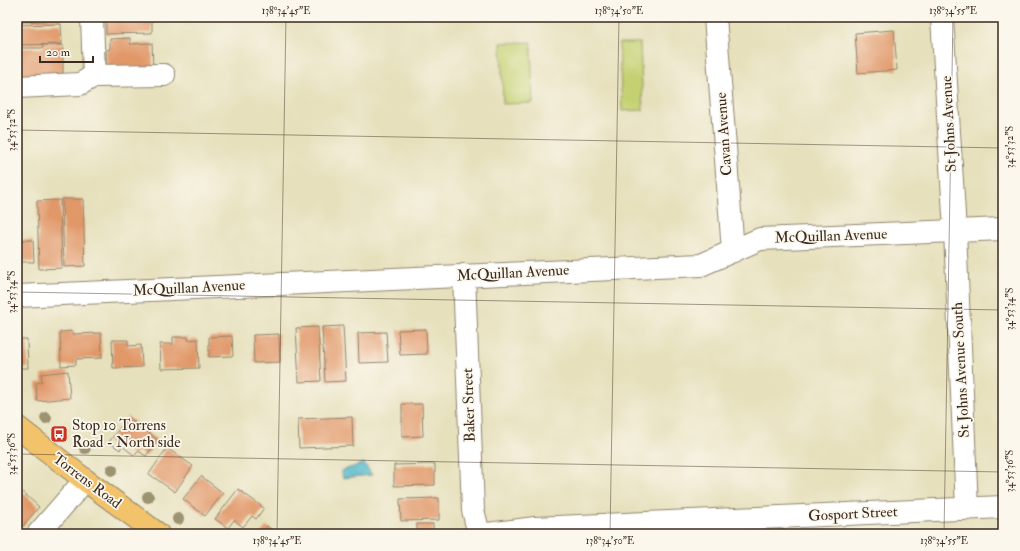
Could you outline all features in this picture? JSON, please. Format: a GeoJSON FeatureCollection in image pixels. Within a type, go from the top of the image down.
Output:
{"type":"FeatureCollection","features":[{"type":"Feature","properties":{"kind":"main road","name":"Torrens Road"},"geometry":{"type":"LineString","coordinates":[[17,426],[84,480],[158,534]]}},
{"type":"Feature","properties":{"kind":"street"},"geometry":{"type":"LineString","coordinates":[[92,17],[94,76]]}},
{"type":"Feature","properties":{"kind":"street","name":"Cavan Avenue"},"geometry":{"type":"LineString","coordinates":[[715,17],[733,251]]}},
{"type":"Feature","properties":{"kind":"street","name":"St Johns Avenue"},"geometry":{"type":"LineString","coordinates":[[942,17],[955,231]]}},
{"type":"Feature","properties":{"kind":"street"},"geometry":{"type":"LineString","coordinates":[[17,87],[80,84],[94,76],[164,75]]}},
{"type":"Feature","properties":{"kind":"street","name":"McQuillan Avenue"},"geometry":{"type":"LineString","coordinates":[[17,296],[701,265],[760,239],[1003,229]]}},
{"type":"Feature","properties":{"kind":"street","name":"St Johns Avenue South"},"geometry":{"type":"LineString","coordinates":[[955,231],[967,509]]}},
{"type":"Feature","properties":{"kind":"street","name":"Baker Street"},"geometry":{"type":"LineString","coordinates":[[464,276],[472,510],[479,534]]}},
{"type":"Feature","properties":{"kind":"street"},"geometry":{"type":"LineString","coordinates":[[38,534],[84,480]]}},
{"type":"Feature","properties":{"kind":"street","name":"Gosport Street"},"geometry":{"type":"LineString","coordinates":[[487,534],[535,528],[1003,507]]}},
{"type":"Feature","properties":{"kind":"green space"},"geometry":{"type":"Polygon","coordinates":[[[531,42],[533,103],[503,104],[501,43],[531,42]]]}},
{"type":"Feature","properties":{"kind":"green space"},"geometry":{"type":"Polygon","coordinates":[[[619,43],[640,43],[643,110],[622,111],[619,43]]]}},
{"type":"Feature","properties":{"kind":"water"},"geometry":{"type":"Polygon","coordinates":[[[364,463],[372,475],[343,478],[341,471],[364,463]]]}},
{"type":"Feature","properties":{"kind":"building"},"geometry":{"type":"Polygon","coordinates":[[[17,17],[62,17],[62,20],[17,22],[17,17]]]}},
{"type":"Feature","properties":{"kind":"building"},"geometry":{"type":"Polygon","coordinates":[[[152,17],[152,33],[106,34],[106,18],[152,17]]]}},
{"type":"Feature","properties":{"kind":"building"},"geometry":{"type":"Polygon","coordinates":[[[61,24],[62,44],[20,45],[19,25],[61,24]]]}},
{"type":"Feature","properties":{"kind":"building"},"geometry":{"type":"Polygon","coordinates":[[[894,30],[897,70],[858,73],[855,33],[894,30]]]}},
{"type":"Feature","properties":{"kind":"building"},"geometry":{"type":"Polygon","coordinates":[[[130,38],[130,44],[152,43],[153,68],[107,69],[106,50],[110,49],[110,39],[130,38]]]}},
{"type":"Feature","properties":{"kind":"building"},"geometry":{"type":"Polygon","coordinates":[[[43,45],[63,45],[63,77],[17,77],[17,48],[43,48],[43,45]]]}},
{"type":"Feature","properties":{"kind":"building"},"geometry":{"type":"Polygon","coordinates":[[[62,199],[83,199],[85,266],[64,267],[62,199]]]}},
{"type":"Feature","properties":{"kind":"building"},"geometry":{"type":"Polygon","coordinates":[[[60,200],[62,268],[39,269],[37,201],[60,200]]]}},
{"type":"Feature","properties":{"kind":"building"},"geometry":{"type":"Polygon","coordinates":[[[17,240],[33,240],[34,262],[17,262],[17,240]]]}},
{"type":"Feature","properties":{"kind":"building"},"geometry":{"type":"Polygon","coordinates":[[[343,326],[346,381],[325,382],[322,327],[343,326]]]}},
{"type":"Feature","properties":{"kind":"building"},"geometry":{"type":"Polygon","coordinates":[[[318,327],[321,381],[299,382],[296,328],[318,327]]]}},
{"type":"Feature","properties":{"kind":"building"},"geometry":{"type":"Polygon","coordinates":[[[426,329],[427,354],[400,355],[398,330],[426,329]]]}},
{"type":"Feature","properties":{"kind":"building"},"geometry":{"type":"Polygon","coordinates":[[[73,331],[73,334],[101,333],[102,358],[76,359],[76,365],[61,366],[60,332],[73,331]]]}},
{"type":"Feature","properties":{"kind":"building"},"geometry":{"type":"Polygon","coordinates":[[[386,332],[388,362],[359,363],[358,333],[386,332]]]}},
{"type":"Feature","properties":{"kind":"building"},"geometry":{"type":"Polygon","coordinates":[[[279,334],[280,362],[254,363],[253,335],[279,334]]]}},
{"type":"Feature","properties":{"kind":"building"},"geometry":{"type":"Polygon","coordinates":[[[232,336],[233,356],[209,357],[209,337],[232,336]]]}},
{"type":"Feature","properties":{"kind":"building"},"geometry":{"type":"Polygon","coordinates":[[[173,337],[188,337],[188,340],[198,339],[199,368],[161,369],[160,344],[173,344],[173,337]]]}},
{"type":"Feature","properties":{"kind":"building"},"geometry":{"type":"Polygon","coordinates":[[[17,339],[27,339],[28,368],[17,368],[17,339]]]}},
{"type":"Feature","properties":{"kind":"building"},"geometry":{"type":"Polygon","coordinates":[[[112,340],[128,340],[128,346],[141,345],[142,367],[113,368],[112,340]]]}},
{"type":"Feature","properties":{"kind":"building"},"geometry":{"type":"Polygon","coordinates":[[[68,371],[70,398],[37,401],[36,383],[42,382],[41,374],[68,371]]]}},
{"type":"Feature","properties":{"kind":"building"},"geometry":{"type":"Polygon","coordinates":[[[402,404],[422,404],[423,436],[402,437],[402,404]]]}},
{"type":"Feature","properties":{"kind":"building"},"geometry":{"type":"Polygon","coordinates":[[[128,417],[158,440],[146,456],[138,451],[134,455],[122,446],[120,450],[109,442],[128,417]]]}},
{"type":"Feature","properties":{"kind":"building"},"geometry":{"type":"Polygon","coordinates":[[[352,417],[353,446],[299,448],[298,419],[352,417]]]}},
{"type":"Feature","properties":{"kind":"building"},"geometry":{"type":"Polygon","coordinates":[[[167,448],[193,466],[175,492],[149,474],[167,448]]]}},
{"type":"Feature","properties":{"kind":"building"},"geometry":{"type":"Polygon","coordinates":[[[435,464],[435,485],[394,486],[394,465],[435,464]]]}},
{"type":"Feature","properties":{"kind":"building"},"geometry":{"type":"Polygon","coordinates":[[[201,476],[223,493],[205,516],[183,499],[201,476]]]}},
{"type":"Feature","properties":{"kind":"building"},"geometry":{"type":"Polygon","coordinates":[[[17,487],[39,507],[22,527],[17,522],[17,487]]]}},
{"type":"Feature","properties":{"kind":"building"},"geometry":{"type":"Polygon","coordinates":[[[238,489],[264,508],[256,519],[252,516],[243,527],[234,520],[228,528],[215,519],[238,489]]]}},
{"type":"Feature","properties":{"kind":"building"},"geometry":{"type":"Polygon","coordinates":[[[439,498],[439,520],[401,521],[400,499],[439,498]]]}},
{"type":"Feature","properties":{"kind":"building"},"geometry":{"type":"Polygon","coordinates":[[[417,524],[433,524],[433,534],[417,534],[417,524]]]}},
{"type":"Feature","properties":{"kind":"building"},"geometry":{"type":"Polygon","coordinates":[[[267,526],[277,534],[260,534],[267,526]]]}},
{"type":"Feature","properties":{"kind":"place","name":"Stop 10 Torrens Road - North side"},"geometry":{"type":"Point","coordinates":[59,434]}}]}
